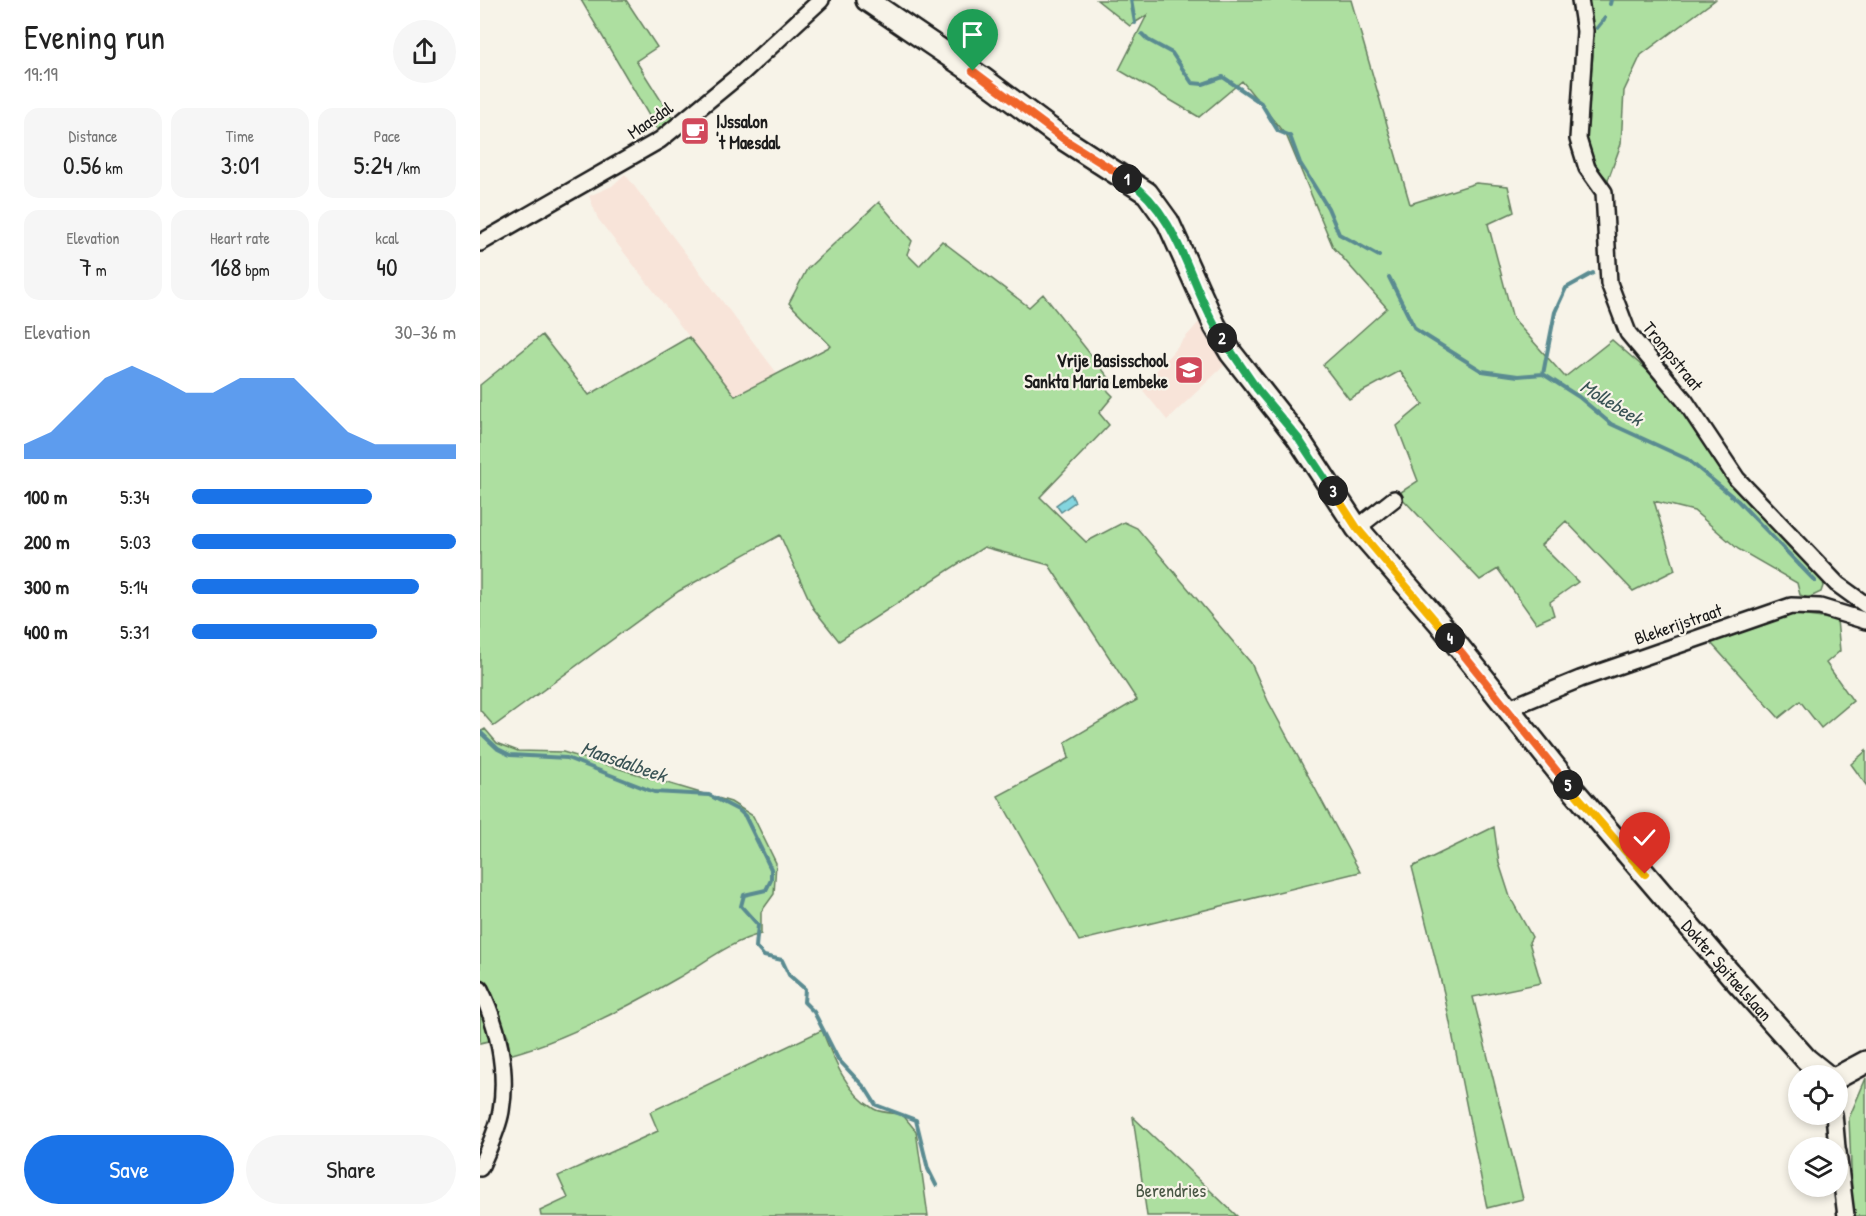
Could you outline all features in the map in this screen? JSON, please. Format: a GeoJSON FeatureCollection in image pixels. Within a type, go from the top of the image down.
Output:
{"type":"FeatureCollection","features":[{"type":"Feature","properties":{"kind":"street","name":"Maasdal"},"geometry":{"type":"LineString","coordinates":[[480,243],[660,140],[743,72],[821,0]]}},
{"type":"Feature","properties":{"kind":"street","name":"Dokter Spitaelslaan"},"geometry":{"type":"LineString","coordinates":[[867,0],[973,71],[1065,140],[1147,193],[1168,222],[1215,326],[1231,353],[1298,438],[1357,528],[1438,621],[1507,709],[1732,976],[1816,1065]]}},
{"type":"Feature","properties":{"kind":"street","name":"Trompstraat"},"geometry":{"type":"LineString","coordinates":[[1580,0],[1585,31],[1578,139],[1587,168],[1604,192],[1609,283],[1628,333],[1685,401],[1737,479],[1837,584],[1866,605]]}},
{"type":"Feature","properties":{"kind":"street"},"geometry":{"type":"LineString","coordinates":[[1357,528],[1394,499]]}},
{"type":"Feature","properties":{"kind":"street"},"geometry":{"type":"LineString","coordinates":[[1820,607],[1833,598],[1837,584]]}},
{"type":"Feature","properties":{"kind":"street","name":"Blekerijstraat"},"geometry":{"type":"LineString","coordinates":[[1507,709],[1602,670],[1791,606],[1820,607],[1866,621]]}},
{"type":"Feature","properties":{"kind":"street"},"geometry":{"type":"LineString","coordinates":[[480,989],[500,1042],[501,1112],[480,1168]]}},
{"type":"Feature","properties":{"kind":"street"},"geometry":{"type":"LineString","coordinates":[[1848,1072],[1866,1062]]}},
{"type":"Feature","properties":{"kind":"street"},"geometry":{"type":"LineString","coordinates":[[1844,1197],[1846,1216]]}},
{"type":"Feature","properties":{"kind":"shaded area"},"geometry":{"type":"Polygon","coordinates":[[[625,174],[777,373],[765,382],[735,396],[598,219],[589,196],[612,186],[625,174]]]}},
{"type":"Feature","properties":{"kind":"shaded area","name":"Vrije Basisschool Sankta Maria Lembeke"},"geometry":{"type":"Polygon","coordinates":[[[1199,322],[1209,340],[1227,363],[1167,420],[1141,388],[1199,322]]]}},
{"type":"Feature","properties":{"kind":"green space"},"geometry":{"type":"Polygon","coordinates":[[[581,0],[626,0],[657,47],[636,61],[674,121],[658,131],[581,0]]]}},
{"type":"Feature","properties":{"kind":"green space"},"geometry":{"type":"Polygon","coordinates":[[[1097,0],[1351,0],[1410,204],[1476,183],[1508,186],[1514,212],[1488,224],[1513,319],[1565,377],[1612,340],[1662,383],[1687,411],[1721,470],[1822,578],[1824,583],[1821,592],[1808,598],[1800,595],[1797,583],[1738,549],[1694,511],[1654,501],[1675,570],[1633,591],[1566,521],[1541,545],[1578,582],[1550,602],[1554,615],[1536,623],[1498,569],[1480,580],[1398,494],[1418,481],[1397,426],[1423,404],[1400,371],[1349,399],[1323,365],[1387,308],[1333,247],[1287,137],[1242,81],[1199,117],[1119,70],[1147,15],[1130,26],[1097,0]]]}},
{"type":"Feature","properties":{"kind":"green space"},"geometry":{"type":"Polygon","coordinates":[[[1587,0],[1715,0],[1641,55],[1624,91],[1621,144],[1608,180],[1593,164],[1584,142],[1593,55],[1587,0]]]}},
{"type":"Feature","properties":{"kind":"green space"},"geometry":{"type":"Polygon","coordinates":[[[879,202],[912,241],[907,254],[919,266],[942,241],[1029,307],[1043,294],[1113,383],[1107,390],[1113,396],[1099,413],[1109,425],[1040,497],[1086,542],[1124,522],[1137,528],[1251,663],[1268,701],[1360,872],[1079,941],[998,796],[1069,758],[1065,742],[1137,700],[1049,565],[984,547],[839,641],[813,608],[780,535],[679,591],[494,726],[480,710],[480,385],[542,335],[589,395],[689,337],[735,396],[831,346],[789,303],[807,269],[879,202]]]}},
{"type":"Feature","properties":{"kind":"green space"},"geometry":{"type":"Polygon","coordinates":[[[1792,614],[1837,620],[1840,651],[1826,663],[1853,701],[1821,728],[1800,701],[1779,718],[1711,643],[1792,614]]]}},
{"type":"Feature","properties":{"kind":"green space"},"geometry":{"type":"Polygon","coordinates":[[[485,729],[497,743],[518,751],[563,752],[731,802],[753,816],[776,863],[774,894],[761,912],[761,934],[728,947],[616,1012],[552,1041],[509,1055],[508,1036],[480,978],[480,732],[485,729]]]}},
{"type":"Feature","properties":{"kind":"green space"},"geometry":{"type":"Polygon","coordinates":[[[1866,751],[1866,785],[1851,764],[1866,751]]]}},
{"type":"Feature","properties":{"kind":"green space"},"geometry":{"type":"Polygon","coordinates":[[[1494,827],[1499,863],[1510,897],[1532,937],[1529,942],[1541,983],[1473,997],[1523,1199],[1487,1208],[1444,993],[1412,867],[1494,827]]]}},
{"type":"Feature","properties":{"kind":"green space"},"geometry":{"type":"Polygon","coordinates":[[[480,1008],[493,1040],[480,1043],[480,1008]]]}},
{"type":"Feature","properties":{"kind":"green space"},"geometry":{"type":"Polygon","coordinates":[[[822,1030],[842,1074],[856,1094],[877,1110],[902,1114],[916,1131],[928,1216],[541,1216],[540,1211],[568,1198],[558,1176],[658,1131],[650,1112],[822,1030]]]}},
{"type":"Feature","properties":{"kind":"green space"},"geometry":{"type":"Polygon","coordinates":[[[1866,1078],[1866,1216],[1853,1216],[1849,1118],[1866,1078]]]}},
{"type":"Feature","properties":{"kind":"green space","name":"Berendries"},"geometry":{"type":"Polygon","coordinates":[[[1133,1117],[1237,1216],[1147,1216],[1133,1117]]]}},
{"type":"Feature","properties":{"kind":"water"},"geometry":{"type":"Polygon","coordinates":[[[1071,494],[1075,502],[1061,512],[1056,505],[1071,494]]]}},
{"type":"Feature","properties":{"kind":"waterway","name":"Mollebeek"},"geometry":{"type":"LineString","coordinates":[[1131,0],[1135,23]]}},
{"type":"Feature","properties":{"kind":"waterway"},"geometry":{"type":"LineString","coordinates":[[1610,4],[1611,0]]}},
{"type":"Feature","properties":{"kind":"waterway"},"geometry":{"type":"LineString","coordinates":[[1597,28],[1605,18]]}},
{"type":"Feature","properties":{"kind":"waterway","name":"Mollebeek"},"geometry":{"type":"LineString","coordinates":[[1142,34],[1148,40],[1172,53],[1192,83],[1203,84],[1223,77],[1261,103],[1278,131],[1290,136],[1300,163],[1328,208],[1339,234],[1379,256]]}},
{"type":"Feature","properties":{"kind":"waterway"},"geometry":{"type":"LineString","coordinates":[[1543,374],[1555,312],[1566,288],[1593,273]]}},
{"type":"Feature","properties":{"kind":"waterway","name":"Mollebeek"},"geometry":{"type":"LineString","coordinates":[[1389,277],[1415,329],[1482,371],[1518,376],[1543,374],[1579,397],[1611,424],[1687,459],[1738,501],[1815,581]]}},
{"type":"Feature","properties":{"kind":"waterway","name":"Maasdalbeek"},"geometry":{"type":"LineString","coordinates":[[480,732],[498,749],[510,755],[567,758],[654,792],[709,795],[740,811],[745,816],[771,869],[771,880],[766,890],[744,895],[741,906],[758,925],[756,947],[764,956],[782,960],[789,975],[805,989],[804,1002],[814,1012],[838,1059],[866,1089],[876,1105],[916,1120],[928,1169],[936,1185]]}},
{"type":"Feature","properties":{"kind":"place","name":"IJssalon 't Maesdal"},"geometry":{"type":"Point","coordinates":[695,131]}},
{"type":"Feature","properties":{"kind":"place","name":"Vrije Basisschool Sankta Maria Lembeke"},"geometry":{"type":"Point","coordinates":[1189,370]}},
{"type":"Feature","properties":{"kind":"route"},"geometry":{"type":"LineString","coordinates":[[973,71],[1065,140],[1147,193],[1158,205],[1168,222],[1215,326],[1231,353],[1257,389],[1298,438],[1357,528],[1438,621],[1574,791],[1645,874]]}}]}
